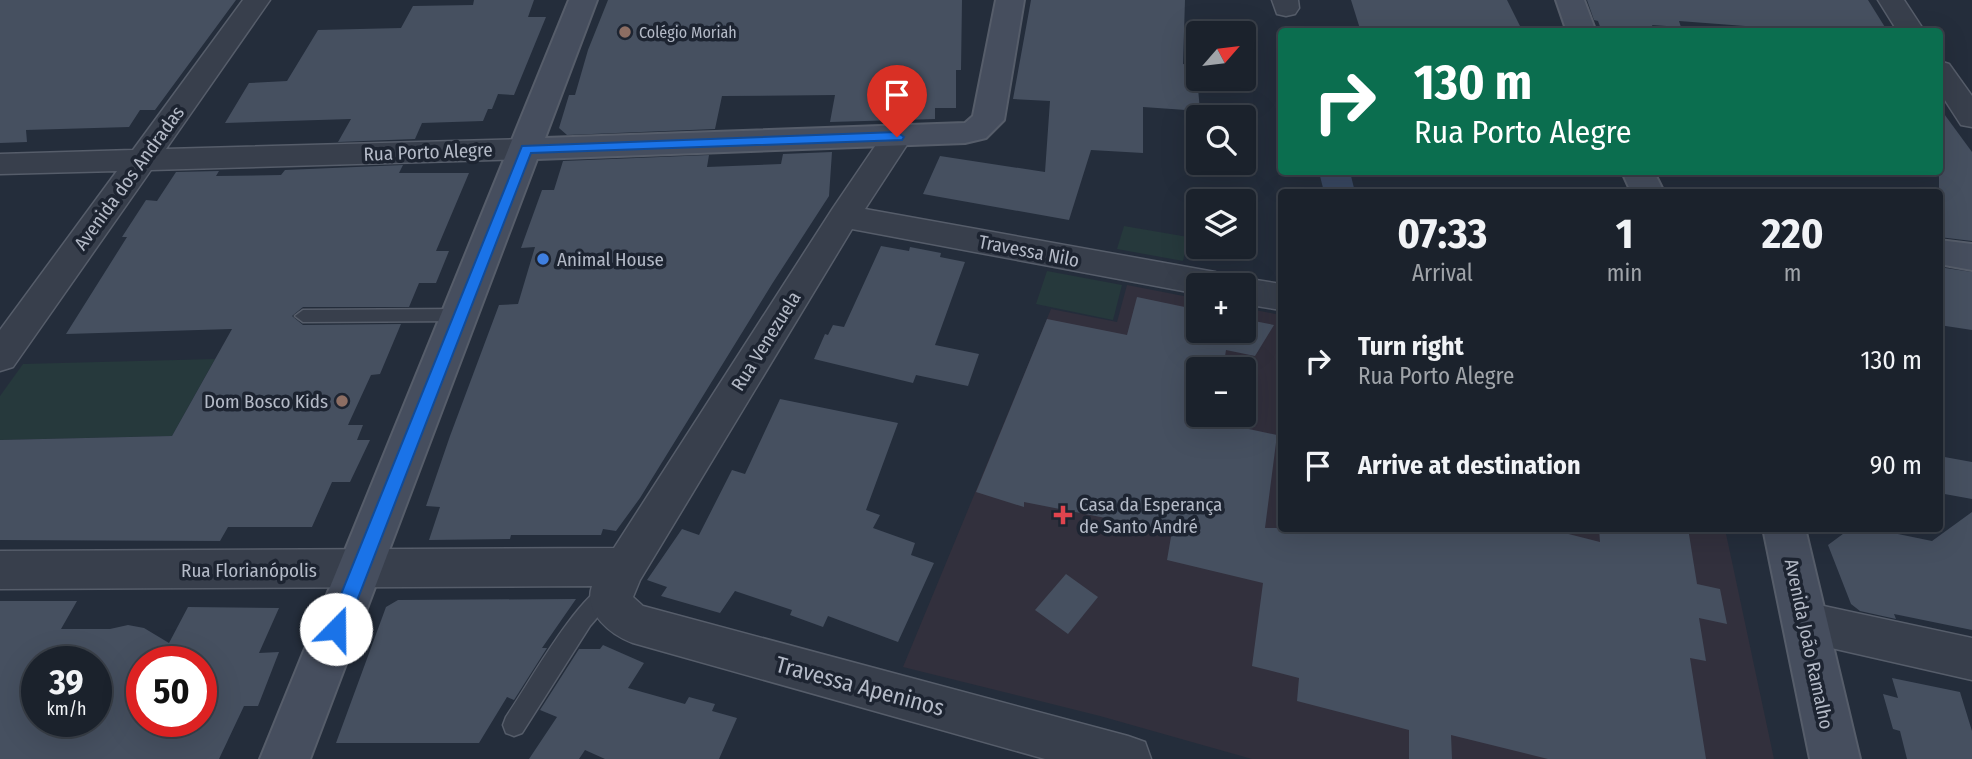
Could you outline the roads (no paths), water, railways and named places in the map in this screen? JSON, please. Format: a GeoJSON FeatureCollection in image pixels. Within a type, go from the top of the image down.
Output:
{"type":"FeatureCollection","features":[{"type":"Feature","properties":{"kind":"street","name":"Avenida dos Andradas"},"geometry":{"type":"LineString","coordinates":[[0,357],[257,0]]}},
{"type":"Feature","properties":{"kind":"street"},"geometry":{"type":"LineString","coordinates":[[285,759],[583,0]]}},
{"type":"Feature","properties":{"kind":"street"},"geometry":{"type":"LineString","coordinates":[[897,137],[965,133],[984,126],[988,120],[1010,0]]}},
{"type":"Feature","properties":{"kind":"street"},"geometry":{"type":"LineString","coordinates":[[1570,0],[1580,28]]}},
{"type":"Feature","properties":{"kind":"street"},"geometry":{"type":"LineString","coordinates":[[1891,0],[1910,28]]}},
{"type":"Feature","properties":{"kind":"street"},"geometry":{"type":"LineString","coordinates":[[1943,76],[1972,118]]}},
{"type":"Feature","properties":{"kind":"street","name":"Rua Porto Alegre"},"geometry":{"type":"LineString","coordinates":[[0,164],[897,137]]}},
{"type":"Feature","properties":{"kind":"street","name":"Rua Venezuela"},"geometry":{"type":"LineString","coordinates":[[618,578],[844,216],[897,137]]}},
{"type":"Feature","properties":{"kind":"street","name":"Travessa Nilo"},"geometry":{"type":"LineString","coordinates":[[844,216],[1186,280]]}},
{"type":"Feature","properties":{"kind":"street"},"geometry":{"type":"LineString","coordinates":[[1943,253],[1972,257]]}},
{"type":"Feature","properties":{"kind":"street"},"geometry":{"type":"LineString","coordinates":[[1256,293],[1278,297]]}},
{"type":"Feature","properties":{"kind":"street","name":"Avenida João Ramalho"},"geometry":{"type":"LineString","coordinates":[[1785,532],[1835,759]]}},
{"type":"Feature","properties":{"kind":"street","name":"Rua Florianópolis"},"geometry":{"type":"LineString","coordinates":[[0,570],[360,570],[618,578]]}},
{"type":"Feature","properties":{"kind":"street","name":"Travessa Apeninos"},"geometry":{"type":"LineString","coordinates":[[618,578],[613,605],[633,623],[1128,759]]}},
{"type":"Feature","properties":{"kind":"street"},"geometry":{"type":"LineString","coordinates":[[1805,622],[1972,659]]}},
{"type":"Feature","properties":{"kind":"lane"},"geometry":{"type":"LineString","coordinates":[[303,316],[461,315]]}},
{"type":"Feature","properties":{"kind":"lane","name":"Rua Venezuela"},"geometry":{"type":"LineString","coordinates":[[514,724],[583,619],[618,578]]}},
{"type":"Feature","properties":{"kind":"water"},"geometry":{"type":"Polygon","coordinates":[[[1320,175],[1351,175],[1354,189],[1323,189],[1320,175]]]}},
{"type":"Feature","properties":{"kind":"place","name":"Colégio Moriah"},"geometry":{"type":"Point","coordinates":[625,32]}},
{"type":"Feature","properties":{"kind":"place","name":"Animal House"},"geometry":{"type":"Point","coordinates":[543,259]}},
{"type":"Feature","properties":{"kind":"place","name":"Dom Bosco Kids"},"geometry":{"type":"Point","coordinates":[342,401]}},
{"type":"Feature","properties":{"kind":"place","name":"Casa da Esperança de Santo André"},"geometry":{"type":"Point","coordinates":[1063,515]}}]}
